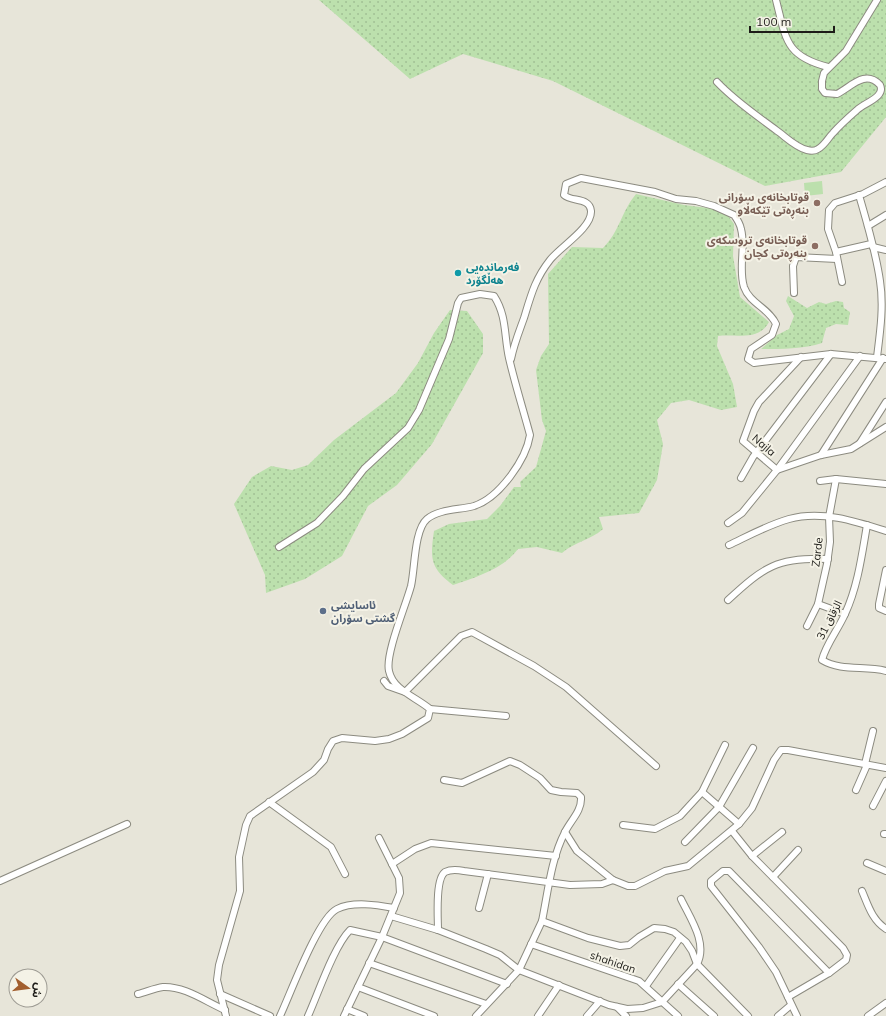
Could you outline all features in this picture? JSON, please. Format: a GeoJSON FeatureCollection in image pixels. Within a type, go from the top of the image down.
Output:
{"type":"FeatureCollection","features":[{"type":"Feature","properties":{"kind":"street"},"geometry":{"type":"LineString","coordinates":[[776,0],[785,38],[791,49],[804,58],[828,67]]}},
{"type":"Feature","properties":{"kind":"street"},"geometry":{"type":"LineString","coordinates":[[718,82],[741,105],[791,142],[801,148],[814,151],[820,148],[833,132],[858,109],[880,98],[882,94],[883,90],[880,85],[866,79],[860,79],[837,94],[825,92],[822,89],[822,81],[828,67],[846,50],[877,0]]}},
{"type":"Feature","properties":{"kind":"street"},"geometry":{"type":"LineString","coordinates":[[510,362],[517,334],[536,280],[551,259],[583,228],[589,220],[591,212],[589,206],[585,202],[567,198],[564,195],[566,184],[581,178],[655,192],[676,199],[696,201],[714,206],[734,215],[741,228],[741,274],[745,289],[752,300],[768,312],[776,324],[772,335],[751,349],[748,359],[754,362],[831,354],[882,358]]}},
{"type":"Feature","properties":{"kind":"street"},"geometry":{"type":"LineString","coordinates":[[842,282],[837,256],[828,229],[829,210],[835,203],[859,195],[886,182]]}},
{"type":"Feature","properties":{"kind":"street"},"geometry":{"type":"LineString","coordinates":[[821,455],[882,358],[880,281],[868,226],[859,195]]}},
{"type":"Feature","properties":{"kind":"street"},"geometry":{"type":"LineString","coordinates":[[868,226],[886,215]]}},
{"type":"Feature","properties":{"kind":"street"},"geometry":{"type":"LineString","coordinates":[[794,293],[793,266],[796,257],[837,256],[872,246],[886,250]]}},
{"type":"Feature","properties":{"kind":"street"},"geometry":{"type":"LineString","coordinates":[[279,547],[317,523],[343,496],[364,469],[408,428],[419,410],[449,339],[458,303],[461,298],[480,294],[494,296],[500,305],[504,318],[510,362],[530,435],[527,451],[515,469],[492,496],[474,506],[430,516],[422,525],[411,584],[388,661],[391,678],[396,685],[430,709],[506,716]]}},
{"type":"Feature","properties":{"kind":"street"},"geometry":{"type":"LineString","coordinates":[[741,478],[753,457],[831,354]]}},
{"type":"Feature","properties":{"kind":"street"},"geometry":{"type":"LineString","coordinates":[[728,524],[742,514],[777,470],[860,356]]}},
{"type":"Feature","properties":{"kind":"street","name":"Najla"},"geometry":{"type":"LineString","coordinates":[[801,357],[759,402],[754,411],[743,441],[777,470],[821,455],[851,450],[886,427]]}},
{"type":"Feature","properties":{"kind":"street"},"geometry":{"type":"LineString","coordinates":[[858,445],[886,402]]}},
{"type":"Feature","properties":{"kind":"street"},"geometry":{"type":"LineString","coordinates":[[820,481],[836,479],[886,484]]}},
{"type":"Feature","properties":{"kind":"street","name":"Zarde"},"geometry":{"type":"LineString","coordinates":[[807,626],[818,604],[828,559],[829,517],[836,479]]}},
{"type":"Feature","properties":{"kind":"street"},"geometry":{"type":"LineString","coordinates":[[729,545],[790,519],[820,516],[852,520],[886,531]]}},
{"type":"Feature","properties":{"kind":"street","name":"الزقاق 31"},"geometry":{"type":"LineString","coordinates":[[867,525],[852,597],[845,614],[824,651],[822,660],[829,665],[842,668],[885,668]]}},
{"type":"Feature","properties":{"kind":"street"},"geometry":{"type":"LineString","coordinates":[[728,600],[753,576],[778,563],[810,558],[828,559]]}},
{"type":"Feature","properties":{"kind":"street"},"geometry":{"type":"LineString","coordinates":[[886,570],[879,608],[886,611]]}},
{"type":"Feature","properties":{"kind":"street"},"geometry":{"type":"LineString","coordinates":[[818,604],[845,614]]}},
{"type":"Feature","properties":{"kind":"street"},"geometry":{"type":"LineString","coordinates":[[405,692],[461,636],[472,632],[534,666],[566,687],[656,766]]}},
{"type":"Feature","properties":{"kind":"street"},"geometry":{"type":"LineString","coordinates":[[384,681],[388,686],[405,692]]}},
{"type":"Feature","properties":{"kind":"street"},"geometry":{"type":"LineString","coordinates":[[225,1013],[218,980],[219,965],[240,891],[238,857],[242,838],[250,816],[269,802],[294,787],[313,772],[324,760],[333,741],[342,738],[375,741],[402,734],[428,718],[430,709]]}},
{"type":"Feature","properties":{"kind":"street"},"geometry":{"type":"LineString","coordinates":[[856,790],[866,764],[873,731]]}},
{"type":"Feature","properties":{"kind":"street"},"geometry":{"type":"LineString","coordinates":[[622,825],[655,829],[680,816],[702,792],[726,745]]}},
{"type":"Feature","properties":{"kind":"street"},"geometry":{"type":"LineString","coordinates":[[685,842],[719,807],[753,748]]}},
{"type":"Feature","properties":{"kind":"street"},"geometry":{"type":"LineString","coordinates":[[565,832],[577,851],[613,880],[628,886],[635,886],[665,871],[688,866],[739,824],[752,808],[774,760],[781,750],[886,768]]}},
{"type":"Feature","properties":{"kind":"street"},"geometry":{"type":"LineString","coordinates":[[444,780],[462,783],[510,761],[520,764],[540,778],[551,790],[561,792],[577,792],[581,797],[580,808],[565,832],[556,856],[542,921],[519,970],[486,1004],[477,1016]]}},
{"type":"Feature","properties":{"kind":"street"},"geometry":{"type":"LineString","coordinates":[[873,806],[886,781]]}},
{"type":"Feature","properties":{"kind":"street"},"geometry":{"type":"LineString","coordinates":[[702,792],[739,824]]}},
{"type":"Feature","properties":{"kind":"street"},"geometry":{"type":"LineString","coordinates":[[269,802],[331,847],[345,874]]}},
{"type":"Feature","properties":{"kind":"street"},"geometry":{"type":"LineString","coordinates":[[0,881],[127,824]]}},
{"type":"Feature","properties":{"kind":"street"},"geometry":{"type":"LineString","coordinates":[[732,830],[752,856],[843,948],[847,955],[846,960],[829,974],[788,997]]}},
{"type":"Feature","properties":{"kind":"street"},"geometry":{"type":"LineString","coordinates":[[752,856],[782,832]]}},
{"type":"Feature","properties":{"kind":"street"},"geometry":{"type":"LineString","coordinates":[[344,1016],[382,937],[401,886],[399,878],[379,838]]}},
{"type":"Feature","properties":{"kind":"street"},"geometry":{"type":"LineString","coordinates":[[392,864],[415,849],[431,843],[556,856]]}},
{"type":"Feature","properties":{"kind":"street"},"geometry":{"type":"LineString","coordinates":[[773,877],[798,850]]}},
{"type":"Feature","properties":{"kind":"street"},"geometry":{"type":"LineString","coordinates":[[867,863],[886,871]]}},
{"type":"Feature","properties":{"kind":"street"},"geometry":{"type":"LineString","coordinates":[[438,930],[438,898],[442,876],[451,870],[551,883],[581,885],[602,884],[613,880]]}},
{"type":"Feature","properties":{"kind":"street"},"geometry":{"type":"LineString","coordinates":[[797,1016],[776,972],[759,947],[711,886],[711,881],[723,871],[728,871],[829,974]]}},
{"type":"Feature","properties":{"kind":"street"},"geometry":{"type":"LineString","coordinates":[[479,908],[488,874]]}},
{"type":"Feature","properties":{"kind":"street"},"geometry":{"type":"LineString","coordinates":[[862,891],[878,924],[886,929]]}},
{"type":"Feature","properties":{"kind":"street"},"geometry":{"type":"LineString","coordinates":[[391,916],[438,930],[500,955],[519,970],[600,1001],[627,1009],[643,1008],[662,1002],[697,964],[702,951],[699,938],[681,898]]}},
{"type":"Feature","properties":{"kind":"street"},"geometry":{"type":"LineString","coordinates":[[280,1016],[310,950],[328,915],[336,909],[346,906],[377,905],[394,908]]}},
{"type":"Feature","properties":{"kind":"street"},"geometry":{"type":"LineString","coordinates":[[542,921],[588,938],[620,946],[629,945],[639,936],[654,928],[665,928],[674,932],[692,951],[697,964],[748,1016]]}},
{"type":"Feature","properties":{"kind":"street"},"geometry":{"type":"LineString","coordinates":[[308,1016],[334,956],[346,934],[350,930],[382,937],[507,984]]}},
{"type":"Feature","properties":{"kind":"street"},"geometry":{"type":"LineString","coordinates":[[646,986],[680,938]]}},
{"type":"Feature","properties":{"kind":"street","name":"shahidan"},"geometry":{"type":"LineString","coordinates":[[531,944],[639,981],[676,1016]]}},
{"type":"Feature","properties":{"kind":"street"},"geometry":{"type":"LineString","coordinates":[[369,963],[486,1004]]}},
{"type":"Feature","properties":{"kind":"street"},"geometry":{"type":"LineString","coordinates":[[678,984],[714,1016]]}},
{"type":"Feature","properties":{"kind":"street"},"geometry":{"type":"LineString","coordinates":[[538,1016],[559,985]]}},
{"type":"Feature","properties":{"kind":"street"},"geometry":{"type":"LineString","coordinates":[[138,994],[163,987],[177,990],[195,995],[225,1013]]}},
{"type":"Feature","properties":{"kind":"street"},"geometry":{"type":"LineString","coordinates":[[358,987],[434,1016]]}},
{"type":"Feature","properties":{"kind":"street"},"geometry":{"type":"LineString","coordinates":[[220,994],[270,1016]]}},
{"type":"Feature","properties":{"kind":"street"},"geometry":{"type":"LineString","coordinates":[[588,1016],[600,1001]]}},
{"type":"Feature","properties":{"kind":"street"},"geometry":{"type":"LineString","coordinates":[[868,1016],[886,1003]]}},
{"type":"Feature","properties":{"kind":"street"},"geometry":{"type":"LineString","coordinates":[[778,1016],[791,1005]]}},
{"type":"Feature","properties":{"kind":"street"},"geometry":{"type":"LineString","coordinates":[[616,1006],[626,1016]]}},
{"type":"Feature","properties":{"kind":"street"},"geometry":{"type":"LineString","coordinates":[[348,1009],[364,1016]]}},
{"type":"Feature","properties":{"kind":"green space"},"geometry":{"type":"Polygon","coordinates":[[[319,0],[886,0],[886,117],[841,172],[765,186],[553,81],[463,54],[410,79],[319,0]]]}},
{"type":"Feature","properties":{"kind":"green space"},"geometry":{"type":"Polygon","coordinates":[[[822,181],[823,194],[805,196],[804,183],[822,181]]]}},
{"type":"Feature","properties":{"kind":"green space"},"geometry":{"type":"Polygon","coordinates":[[[636,194],[684,205],[724,210],[734,224],[733,256],[740,297],[769,322],[765,328],[753,334],[718,336],[717,346],[733,384],[737,407],[721,410],[689,400],[671,403],[657,420],[663,444],[657,480],[639,513],[599,517],[603,529],[562,553],[537,547],[518,549],[505,562],[488,572],[453,585],[445,579],[433,562],[432,548],[434,531],[449,524],[487,519],[500,506],[514,487],[521,487],[520,482],[536,467],[546,431],[542,420],[536,370],[541,356],[549,344],[548,274],[572,247],[603,248],[609,242],[636,194]]]}},
{"type":"Feature","properties":{"kind":"green space"},"geometry":{"type":"Polygon","coordinates":[[[788,296],[807,308],[819,302],[826,304],[836,301],[843,302],[844,308],[850,312],[848,325],[836,324],[826,328],[822,343],[815,345],[792,348],[761,349],[777,335],[789,329],[794,316],[786,301],[788,296]]]}},
{"type":"Feature","properties":{"kind":"green space"},"geometry":{"type":"Polygon","coordinates":[[[450,310],[467,311],[483,334],[483,353],[432,444],[397,485],[368,506],[342,556],[305,579],[266,593],[265,575],[234,504],[252,477],[271,466],[292,470],[308,465],[334,440],[396,393],[418,363],[434,333],[450,310]]]}},
{"type":"Feature","properties":{"kind":"place","name":"قوتابخانەی سۆرانی بنەڕەتی تێکەڵاو"},"geometry":{"type":"Point","coordinates":[817,203]}},
{"type":"Feature","properties":{"kind":"place","name":"قوتابخانەی تروسکەی بنەڕەتی کچان"},"geometry":{"type":"Point","coordinates":[815,246]}},
{"type":"Feature","properties":{"kind":"place","name":"فەرماندەیی هەڵگۆرد"},"geometry":{"type":"Point","coordinates":[458,273]}},
{"type":"Feature","properties":{"kind":"place","name":"ئاسایشی گشتی سۆران"},"geometry":{"type":"Point","coordinates":[323,611]}}]}
